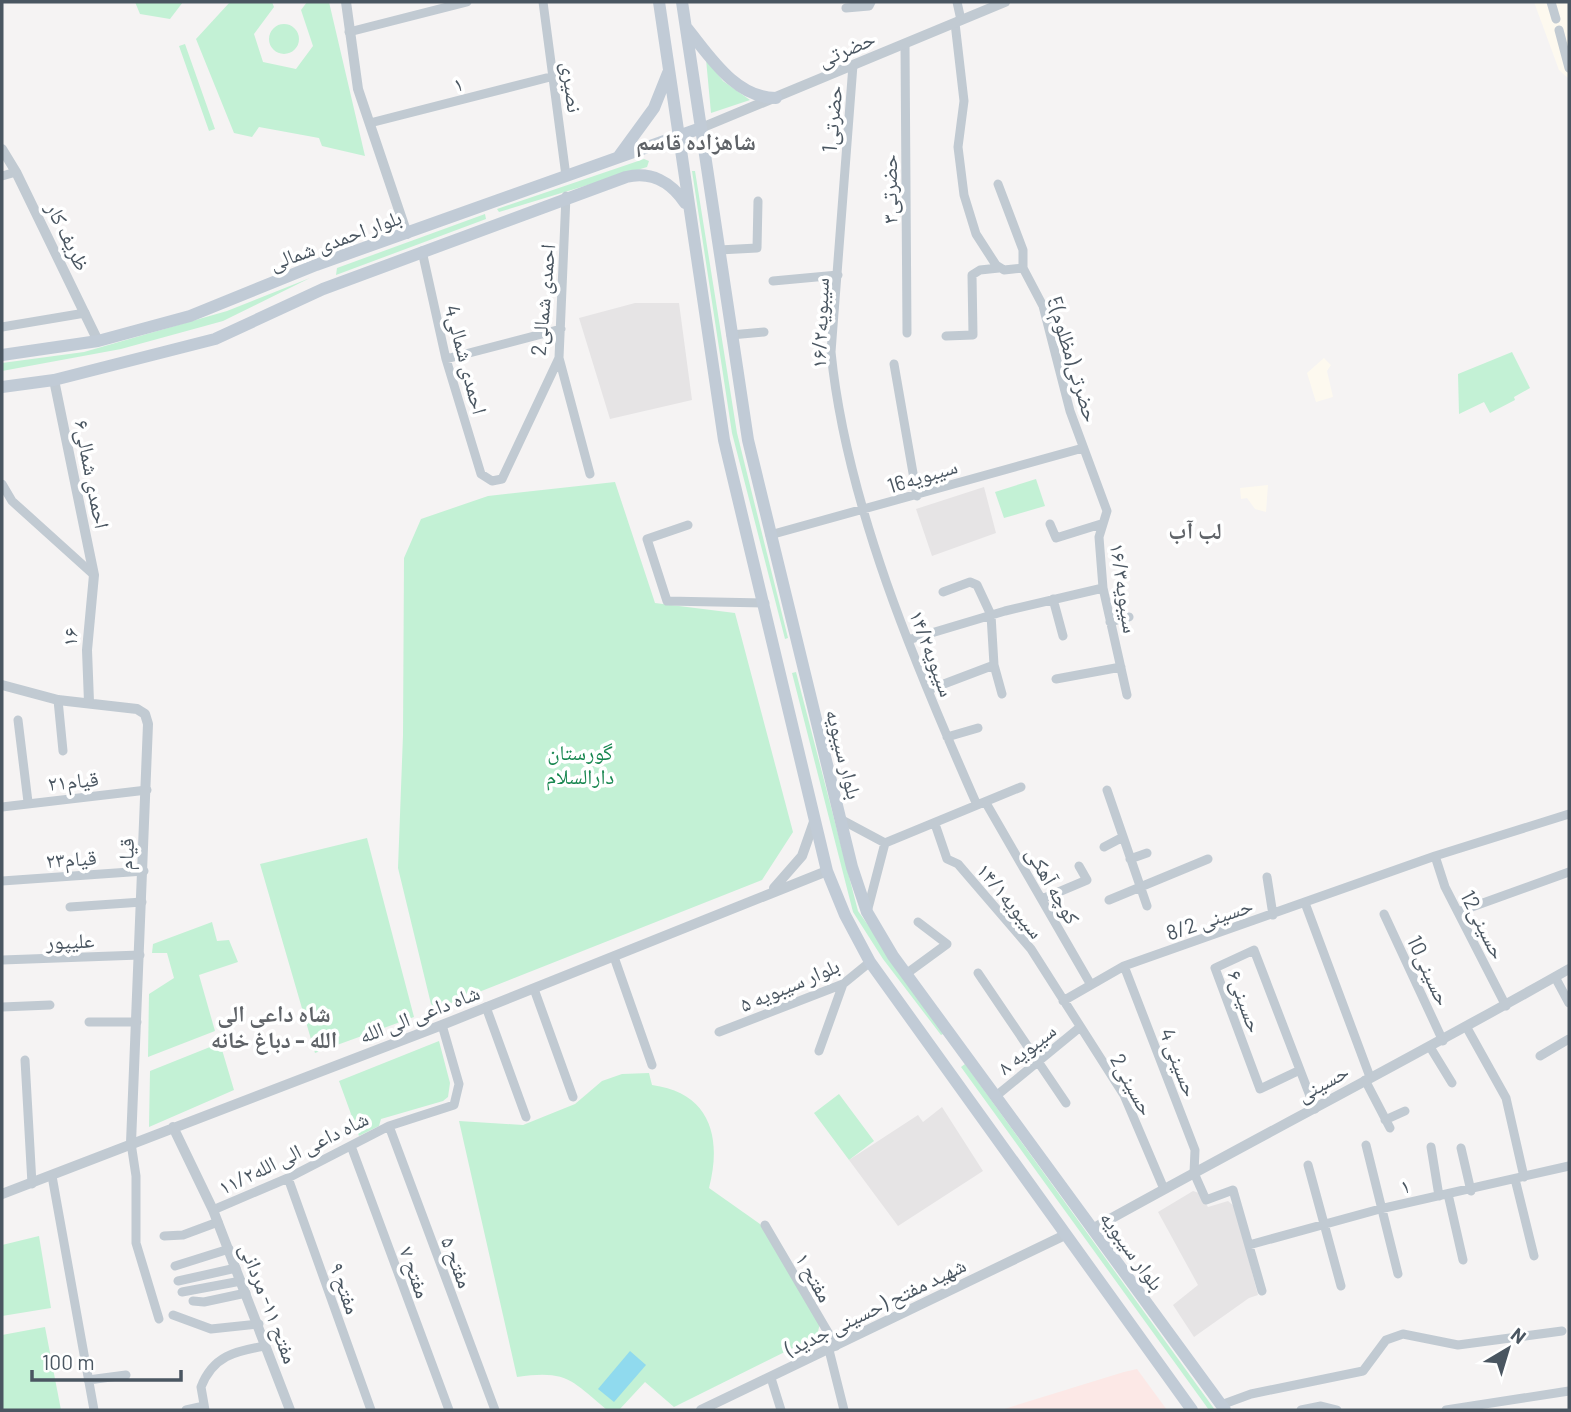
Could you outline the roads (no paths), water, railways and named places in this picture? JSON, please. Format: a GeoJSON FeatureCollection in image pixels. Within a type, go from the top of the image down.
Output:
{"type":"FeatureCollection","features":[{"type":"Feature","properties":{"kind":"main road","name":"بلوار سیبویه"},"geometry":{"type":"LineString","coordinates":[[659,2],[687,206],[724,440],[816,814],[827,871],[845,915],[870,962],[1192,1410]]}},
{"type":"Feature","properties":{"kind":"main road","name":"بلوار سیبویه"},"geometry":{"type":"LineString","coordinates":[[682,2],[748,440],[867,912],[906,974],[1223,1408]]}},
{"type":"Feature","properties":{"kind":"main road"},"geometry":{"type":"LineString","coordinates":[[686,26],[732,80],[756,94],[776,98]]}},
{"type":"Feature","properties":{"kind":"main road"},"geometry":{"type":"LineString","coordinates":[[619,156],[654,108],[669,72]]}},
{"type":"Feature","properties":{"kind":"main road","name":"بلوار احمدی شمالی"},"geometry":{"type":"LineString","coordinates":[[2,355],[98,341],[190,316],[316,265],[701,128]]}},
{"type":"Feature","properties":{"kind":"main road","name":"بلوار احمدی شمالی"},"geometry":{"type":"LineString","coordinates":[[2,387],[54,380],[215,339],[323,289],[566,196],[626,177],[652,175],[678,193],[687,206]]}},
{"type":"Feature","properties":{"kind":"main road"},"geometry":{"type":"LineString","coordinates":[[316,265],[323,289]]}},
{"type":"Feature","properties":{"kind":"main road"},"geometry":{"type":"LineString","coordinates":[[778,657],[800,651]]}},
{"type":"Feature","properties":{"kind":"main road"},"geometry":{"type":"LineString","coordinates":[[927,1041],[936,1046],[942,1044],[948,1032]]}},
{"type":"Feature","properties":{"kind":"main road"},"geometry":{"type":"LineString","coordinates":[[948,1072],[951,1060],[960,1056],[968,1059]]}},
{"type":"Feature","properties":{"kind":"street"},"geometry":{"type":"LineString","coordinates":[[346,2],[358,89],[407,234]]}},
{"type":"Feature","properties":{"kind":"street"},"geometry":{"type":"LineString","coordinates":[[349,32],[467,2]]}},
{"type":"Feature","properties":{"kind":"street","name":"نصیری"},"geometry":{"type":"LineString","coordinates":[[543,2],[555,76],[566,176]]}},
{"type":"Feature","properties":{"kind":"street"},"geometry":{"type":"LineString","coordinates":[[846,8],[869,6],[871,2]]}},
{"type":"Feature","properties":{"kind":"street"},"geometry":{"type":"LineString","coordinates":[[957,2],[964,101],[958,147],[964,195],[976,234],[999,268]]}},
{"type":"Feature","properties":{"kind":"street"},"geometry":{"type":"LineString","coordinates":[[1551,2],[1556,19]]}},
{"type":"Feature","properties":{"kind":"street","name":"حضرتی"},"geometry":{"type":"LineString","coordinates":[[701,128],[1000,3]]}},
{"type":"Feature","properties":{"kind":"street"},"geometry":{"type":"LineString","coordinates":[[1559,30],[1569,68]]}},
{"type":"Feature","properties":{"kind":"street","name":"حضرتی۳"},"geometry":{"type":"LineString","coordinates":[[905,44],[907,333]]}},
{"type":"Feature","properties":{"kind":"street","name":"1حضرتی"},"geometry":{"type":"LineString","coordinates":[[843,175],[853,65]]}},
{"type":"Feature","properties":{"kind":"street","name":"۱"},"geometry":{"type":"LineString","coordinates":[[370,123],[555,76]]}},
{"type":"Feature","properties":{"kind":"street","name":"ظریف کار"},"geometry":{"type":"LineString","coordinates":[[2,149],[16,172],[98,341]]}},
{"type":"Feature","properties":{"kind":"street"},"geometry":{"type":"LineString","coordinates":[[2,176],[16,172]]}},
{"type":"Feature","properties":{"kind":"street","name":"سیبویه۱۶/۲"},"geometry":{"type":"LineString","coordinates":[[843,175],[831,352],[835,394],[865,510]]}},
{"type":"Feature","properties":{"kind":"street","name":"5حضرتی(مظلوم)"},"geometry":{"type":"LineString","coordinates":[[998,184],[1023,250],[1023,268],[1043,306],[1070,411],[1083,448]]}},
{"type":"Feature","properties":{"kind":"street","name":"2احمدی شمالی"},"geometry":{"type":"LineString","coordinates":[[481,474],[492,481],[502,479],[559,358],[566,196]]}},
{"type":"Feature","properties":{"kind":"street"},"geometry":{"type":"LineString","coordinates":[[719,250],[757,248],[758,201]]}},
{"type":"Feature","properties":{"kind":"street","name":"4احمدی شمالی"},"geometry":{"type":"LineString","coordinates":[[422,251],[446,359],[481,474]]}},
{"type":"Feature","properties":{"kind":"street"},"geometry":{"type":"LineString","coordinates":[[946,336],[973,335],[972,275],[980,270],[1023,268]]}},
{"type":"Feature","properties":{"kind":"street"},"geometry":{"type":"LineString","coordinates":[[773,281],[838,275]]}},
{"type":"Feature","properties":{"kind":"street"},"geometry":{"type":"LineString","coordinates":[[2,327],[85,313]]}},
{"type":"Feature","properties":{"kind":"street"},"geometry":{"type":"LineString","coordinates":[[446,359],[561,329]]}},
{"type":"Feature","properties":{"kind":"street"},"geometry":{"type":"LineString","coordinates":[[731,335],[764,332]]}},
{"type":"Feature","properties":{"kind":"street"},"geometry":{"type":"LineString","coordinates":[[559,358],[590,474]]}},
{"type":"Feature","properties":{"kind":"street"},"geometry":{"type":"LineString","coordinates":[[894,364],[917,496]]}},
{"type":"Feature","properties":{"kind":"street","name":"احمدی شمالی۶"},"geometry":{"type":"LineString","coordinates":[[54,380],[94,575]]}},
{"type":"Feature","properties":{"kind":"street","name":"سیبویه16"},"geometry":{"type":"LineString","coordinates":[[771,535],[1083,448]]}},
{"type":"Feature","properties":{"kind":"street","name":"سیبویه۱۶/۳"},"geometry":{"type":"LineString","coordinates":[[1083,448],[1107,511],[1101,524],[1103,587],[1127,695]]}},
{"type":"Feature","properties":{"kind":"street"},"geometry":{"type":"LineString","coordinates":[[2,484],[12,501],[94,575]]}},
{"type":"Feature","properties":{"kind":"street","name":"سیبویه۱۴/۲"},"geometry":{"type":"LineString","coordinates":[[865,510],[928,690],[947,737],[982,804]]}},
{"type":"Feature","properties":{"kind":"street"},"geometry":{"type":"LineString","coordinates":[[1050,524],[1056,538],[1101,524]]}},
{"type":"Feature","properties":{"kind":"street"},"geometry":{"type":"LineString","coordinates":[[688,525],[647,539],[667,601],[765,603]]}},
{"type":"Feature","properties":{"kind":"street","name":"۱۶"},"geometry":{"type":"LineString","coordinates":[[89,702],[87,650],[94,575]]}},
{"type":"Feature","properties":{"kind":"street"},"geometry":{"type":"LineString","coordinates":[[943,592],[974,583],[991,615],[994,666],[1003,694]]}},
{"type":"Feature","properties":{"kind":"street"},"geometry":{"type":"LineString","coordinates":[[908,639],[1103,587]]}},
{"type":"Feature","properties":{"kind":"street"},"geometry":{"type":"LineString","coordinates":[[1054,599],[1063,636]]}},
{"type":"Feature","properties":{"kind":"street"},"geometry":{"type":"LineString","coordinates":[[1110,622],[1129,617]]}},
{"type":"Feature","properties":{"kind":"street"},"geometry":{"type":"LineString","coordinates":[[928,690],[994,666]]}},
{"type":"Feature","properties":{"kind":"street"},"geometry":{"type":"LineString","coordinates":[[1056,679],[1121,667]]}},
{"type":"Feature","properties":{"kind":"street","name":"قیام"},"geometry":{"type":"LineString","coordinates":[[2,684],[58,700],[137,709],[145,714],[148,724],[131,1143]]}},
{"type":"Feature","properties":{"kind":"street"},"geometry":{"type":"LineString","coordinates":[[58,700],[63,751]]}},
{"type":"Feature","properties":{"kind":"street"},"geometry":{"type":"LineString","coordinates":[[18,720],[28,802]]}},
{"type":"Feature","properties":{"kind":"street"},"geometry":{"type":"LineString","coordinates":[[947,737],[978,728]]}},
{"type":"Feature","properties":{"kind":"street"},"geometry":{"type":"LineString","coordinates":[[842,820],[885,843],[1021,787]]}},
{"type":"Feature","properties":{"kind":"street","name":"قیام۲۱"},"geometry":{"type":"LineString","coordinates":[[2,807],[147,790]]}},
{"type":"Feature","properties":{"kind":"street"},"geometry":{"type":"LineString","coordinates":[[1107,790],[1147,906]]}},
{"type":"Feature","properties":{"kind":"street","name":"کوچه آهکی"},"geometry":{"type":"LineString","coordinates":[[982,804],[1042,899],[1091,985]]}},
{"type":"Feature","properties":{"kind":"street"},"geometry":{"type":"LineString","coordinates":[[769,892],[787,876],[802,856],[810,840],[816,814]]}},
{"type":"Feature","properties":{"kind":"street","name":"8/2 حسینی"},"geometry":{"type":"LineString","coordinates":[[1062,1001],[1124,966],[1435,856],[1569,814]]}},
{"type":"Feature","properties":{"kind":"street","name":"سیبویه۱۴/۱"},"geometry":{"type":"LineString","coordinates":[[935,824],[947,859],[958,864],[1031,949],[1062,1001]]}},
{"type":"Feature","properties":{"kind":"street"},"geometry":{"type":"LineString","coordinates":[[1104,847],[1123,837]]}},
{"type":"Feature","properties":{"kind":"street"},"geometry":{"type":"LineString","coordinates":[[867,912],[885,843]]}},
{"type":"Feature","properties":{"kind":"street"},"geometry":{"type":"LineString","coordinates":[[1130,859],[1147,853]]}},
{"type":"Feature","properties":{"kind":"street","name":"حسینی12"},"geometry":{"type":"LineString","coordinates":[[1435,856],[1445,887],[1506,1006]]}},
{"type":"Feature","properties":{"kind":"street"},"geometry":{"type":"LineString","coordinates":[[1109,900],[1208,859]]}},
{"type":"Feature","properties":{"kind":"street"},"geometry":{"type":"LineString","coordinates":[[1042,899],[1087,880],[1079,866]]}},
{"type":"Feature","properties":{"kind":"street","name":"قیام۲۳"},"geometry":{"type":"LineString","coordinates":[[2,881],[144,871]]}},
{"type":"Feature","properties":{"kind":"street","name":"شاه داعی الی الله"},"geometry":{"type":"LineString","coordinates":[[2,1194],[534,989],[769,892],[827,871]]}},
{"type":"Feature","properties":{"kind":"street"},"geometry":{"type":"LineString","coordinates":[[1458,912],[1569,872]]}},
{"type":"Feature","properties":{"kind":"street"},"geometry":{"type":"LineString","coordinates":[[1267,877],[1273,915]]}},
{"type":"Feature","properties":{"kind":"street"},"geometry":{"type":"LineString","coordinates":[[70,907],[142,902]]}},
{"type":"Feature","properties":{"kind":"street"},"geometry":{"type":"LineString","coordinates":[[1305,904],[1387,1124],[1405,1111]]}},
{"type":"Feature","properties":{"kind":"street","name":"حسینی10"},"geometry":{"type":"LineString","coordinates":[[1384,914],[1443,1041]]}},
{"type":"Feature","properties":{"kind":"street"},"geometry":{"type":"LineString","coordinates":[[906,974],[947,944],[918,922]]}},
{"type":"Feature","properties":{"kind":"street","name":"حسینی۶"},"geometry":{"type":"LineString","coordinates":[[1300,1070],[1260,1089],[1215,968],[1254,950],[1315,1109]]}},
{"type":"Feature","properties":{"kind":"street","name":"علیپور"},"geometry":{"type":"LineString","coordinates":[[2,960],[140,955]]}},
{"type":"Feature","properties":{"kind":"street"},"geometry":{"type":"LineString","coordinates":[[614,957],[652,1065]]}},
{"type":"Feature","properties":{"kind":"street","name":"بلوار سیبویه ۵"},"geometry":{"type":"LineString","coordinates":[[719,1032],[843,984],[870,962]]}},
{"type":"Feature","properties":{"kind":"street","name":"حسینی 4"},"geometry":{"type":"LineString","coordinates":[[1124,966],[1195,1150],[1194,1172]]}},
{"type":"Feature","properties":{"kind":"street","name":"حسینی"},"geometry":{"type":"LineString","coordinates":[[1094,1228],[1467,1028],[1569,969]]}},
{"type":"Feature","properties":{"kind":"street"},"geometry":{"type":"LineString","coordinates":[[978,973],[1066,1103]]}},
{"type":"Feature","properties":{"kind":"street"},"geometry":{"type":"LineString","coordinates":[[1555,977],[1569,1003]]}},
{"type":"Feature","properties":{"kind":"street"},"geometry":{"type":"LineString","coordinates":[[819,1051],[843,984]]}},
{"type":"Feature","properties":{"kind":"street"},"geometry":{"type":"LineString","coordinates":[[534,989],[573,1097]]}},
{"type":"Feature","properties":{"kind":"street","name":"حسینی2"},"geometry":{"type":"LineString","coordinates":[[1062,1001],[1124,1095],[1164,1189]]}},
{"type":"Feature","properties":{"kind":"street"},"geometry":{"type":"LineString","coordinates":[[2,1007],[50,1005]]}},
{"type":"Feature","properties":{"kind":"street"},"geometry":{"type":"LineString","coordinates":[[486,1007],[526,1117]]}},
{"type":"Feature","properties":{"kind":"street"},"geometry":{"type":"LineString","coordinates":[[89,1022],[137,1022]]}},
{"type":"Feature","properties":{"kind":"street","name":"۱۱/۲شاه داعی الی الله"},"geometry":{"type":"LineString","coordinates":[[213,1210],[288,1178],[389,1126],[454,1105],[459,1084],[442,1025]]}},
{"type":"Feature","properties":{"kind":"street","name":"سیبویه ۸"},"geometry":{"type":"LineString","coordinates":[[996,1096],[1036,1060],[1079,1028]]}},
{"type":"Feature","properties":{"kind":"street"},"geometry":{"type":"LineString","coordinates":[[1467,1028],[1506,1098],[1534,1256]]}},
{"type":"Feature","properties":{"kind":"street"},"geometry":{"type":"LineString","coordinates":[[1540,1056],[1569,1039]]}},
{"type":"Feature","properties":{"kind":"street"},"geometry":{"type":"LineString","coordinates":[[1430,1047],[1452,1083]]}},
{"type":"Feature","properties":{"kind":"street"},"geometry":{"type":"LineString","coordinates":[[25,1060],[32,1184]]}},
{"type":"Feature","properties":{"kind":"street","name":"مفتح ۵"},"geometry":{"type":"LineString","coordinates":[[389,1126],[495,1410]]}},
{"type":"Feature","properties":{"kind":"street","name":"مفتح ۱۱- مردانی"},"geometry":{"type":"LineString","coordinates":[[173,1127],[218,1222],[290,1410]]}},
{"type":"Feature","properties":{"kind":"street"},"geometry":{"type":"LineString","coordinates":[[131,1143],[136,1176],[136,1243],[159,1319]]}},
{"type":"Feature","properties":{"kind":"street"},"geometry":{"type":"LineString","coordinates":[[1366,1144],[1398,1274]]}},
{"type":"Feature","properties":{"kind":"street","name":"مفتح ۷"},"geometry":{"type":"LineString","coordinates":[[351,1146],[449,1410]]}},
{"type":"Feature","properties":{"kind":"street"},"geometry":{"type":"LineString","coordinates":[[1431,1147],[1463,1260]]}},
{"type":"Feature","properties":{"kind":"street"},"geometry":{"type":"LineString","coordinates":[[1461,1147],[1471,1191]]}},
{"type":"Feature","properties":{"kind":"street"},"geometry":{"type":"LineString","coordinates":[[1308,1165],[1341,1286]]}},
{"type":"Feature","properties":{"kind":"street","name":"۱"},"geometry":{"type":"LineString","coordinates":[[1249,1245],[1380,1209],[1471,1191],[1569,1166]]}},
{"type":"Feature","properties":{"kind":"street"},"geometry":{"type":"LineString","coordinates":[[1194,1172],[1206,1200],[1233,1190],[1262,1291]]}},
{"type":"Feature","properties":{"kind":"street"},"geometry":{"type":"LineString","coordinates":[[52,1176],[94,1410]]}},
{"type":"Feature","properties":{"kind":"street","name":"مفتح ۹"},"geometry":{"type":"LineString","coordinates":[[288,1178],[371,1410]]}},
{"type":"Feature","properties":{"kind":"street"},"geometry":{"type":"LineString","coordinates":[[163,1236],[183,1235],[218,1222]]}},
{"type":"Feature","properties":{"kind":"street","name":"مفتح ۱"},"geometry":{"type":"LineString","coordinates":[[765,1225],[832,1348],[844,1410]]}},
{"type":"Feature","properties":{"kind":"street","name":"شهید مفتح (حسینی جدید)"},"geometry":{"type":"LineString","coordinates":[[701,1410],[1065,1235]]}},
{"type":"Feature","properties":{"kind":"street"},"geometry":{"type":"LineString","coordinates":[[175,1266],[229,1249]]}},
{"type":"Feature","properties":{"kind":"street"},"geometry":{"type":"LineString","coordinates":[[178,1281],[236,1268]]}},
{"type":"Feature","properties":{"kind":"street"},"geometry":{"type":"LineString","coordinates":[[182,1292],[242,1281]]}},
{"type":"Feature","properties":{"kind":"street"},"geometry":{"type":"LineString","coordinates":[[193,1301],[204,1302],[246,1293]]}},
{"type":"Feature","properties":{"kind":"street"},"geometry":{"type":"LineString","coordinates":[[173,1315],[211,1329],[258,1324]]}},
{"type":"Feature","properties":{"kind":"street"},"geometry":{"type":"LineString","coordinates":[[1223,1408],[1251,1394],[1363,1371],[1386,1340],[1403,1334],[1458,1345],[1562,1331]]}},
{"type":"Feature","properties":{"kind":"street"},"geometry":{"type":"LineString","coordinates":[[186,1410],[205,1408],[202,1384],[224,1356],[265,1346]]}},
{"type":"Feature","properties":{"kind":"street"},"geometry":{"type":"LineString","coordinates":[[88,1380],[127,1375]]}},
{"type":"Feature","properties":{"kind":"street"},"geometry":{"type":"LineString","coordinates":[[771,1378],[781,1410]]}},
{"type":"Feature","properties":{"kind":"street"},"geometry":{"type":"LineString","coordinates":[[1446,1410],[1569,1391]]}},
{"type":"Feature","properties":{"kind":"street"},"geometry":{"type":"LineString","coordinates":[[1301,1410],[1321,1406],[1336,1410]]}},
{"type":"Feature","properties":{"kind":"water"},"geometry":{"type":"Polygon","coordinates":[[[630,1351],[646,1365],[614,1402],[598,1389],[630,1351]]]}},
{"type":"Feature","properties":{"kind":"district","name":"شاهزاده قاسم"},"geometry":{"type":"Point","coordinates":[696,141]}},
{"type":"Feature","properties":{"kind":"district","name":"لب آب"},"geometry":{"type":"Point","coordinates":[1195,530]}},
{"type":"Feature","properties":{"kind":"district","name":"شاه داعی الی الله - دباغ خانه"},"geometry":{"type":"Point","coordinates":[274,1026]}},
{"type":"Feature","properties":{"kind":"park label","name":"گورستان دارالسلام"},"geometry":{"type":"Point","coordinates":[580,763]}}]}
